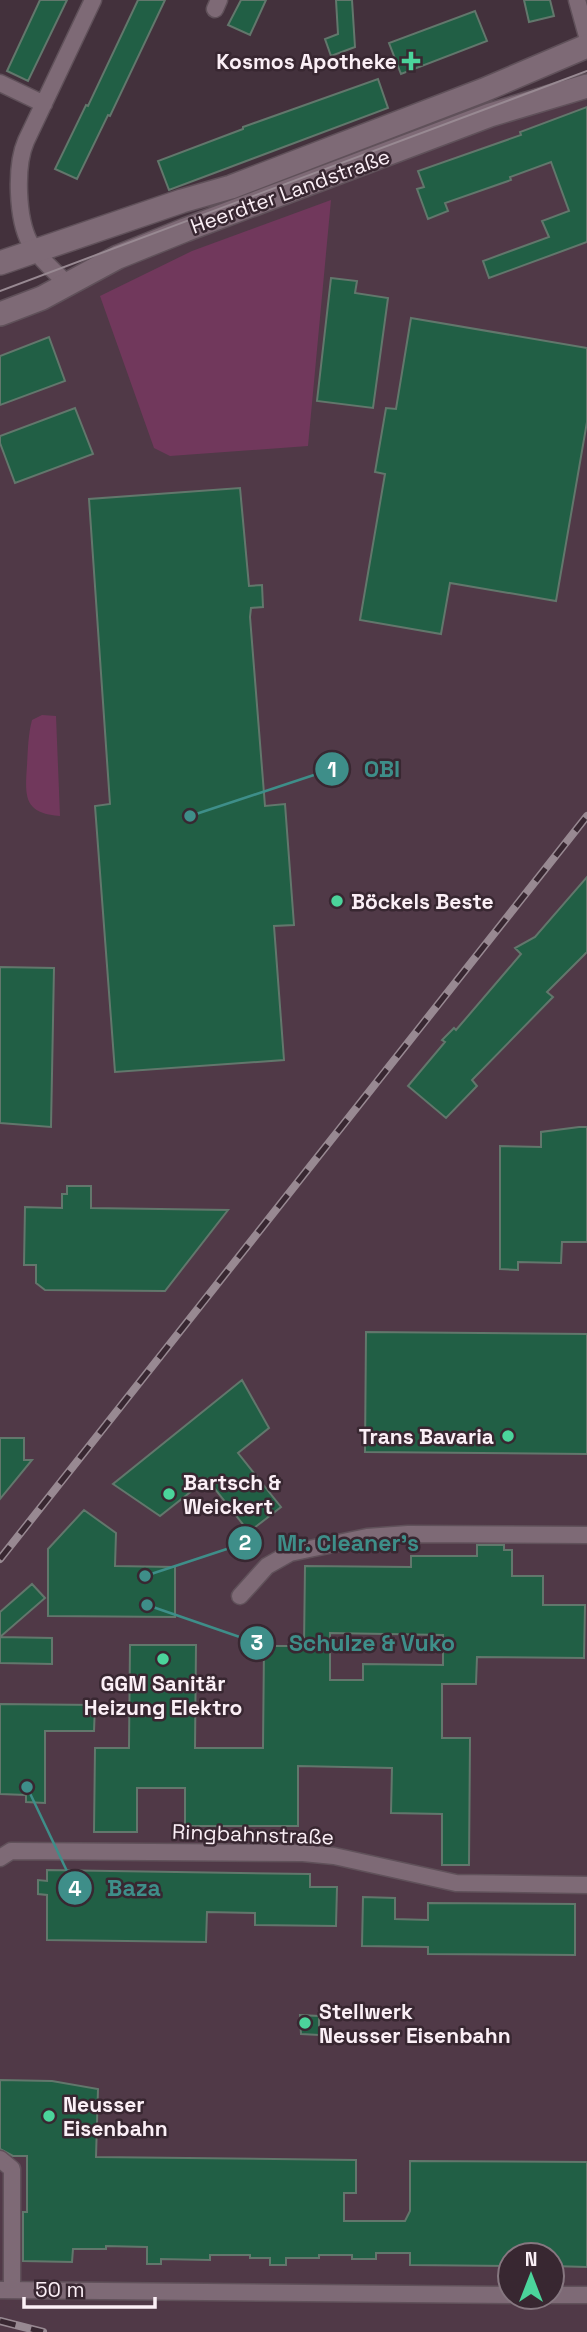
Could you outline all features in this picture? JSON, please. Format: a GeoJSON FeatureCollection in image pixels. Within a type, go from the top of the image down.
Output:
{"type":"FeatureCollection","features":[{"type":"Feature","properties":{"kind":"main road","name":"Heerdter Landstraße"},"geometry":{"type":"LineString","coordinates":[[0,263],[231,187],[484,90],[587,46]]}},
{"type":"Feature","properties":{"kind":"main road","name":"Heerdter Landstraße"},"geometry":{"type":"LineString","coordinates":[[0,314],[42,298],[118,257],[185,229],[490,115],[587,86]]}},
{"type":"Feature","properties":{"kind":"street"},"geometry":{"type":"LineString","coordinates":[[67,284],[29,241],[22,219],[19,162],[26,141],[93,0]]}},
{"type":"Feature","properties":{"kind":"street"},"geometry":{"type":"LineString","coordinates":[[576,0],[587,36]]}},
{"type":"Feature","properties":{"kind":"street"},"geometry":{"type":"LineString","coordinates":[[0,83],[44,104]]}},
{"type":"Feature","properties":{"kind":"street"},"geometry":{"type":"LineString","coordinates":[[240,1596],[267,1566],[290,1553],[355,1539],[408,1534],[587,1535]]}},
{"type":"Feature","properties":{"kind":"street","name":"Ringbahnstraße"},"geometry":{"type":"LineString","coordinates":[[0,1858],[11,1851],[303,1853],[334,1856],[456,1883],[587,1885]]}},
{"type":"Feature","properties":{"kind":"street"},"geometry":{"type":"LineString","coordinates":[[0,2159],[12,2169],[6,2290],[496,2295]]}},
{"type":"Feature","properties":{"kind":"street"},"geometry":{"type":"LineString","coordinates":[[566,2295],[587,2295]]}},
{"type":"Feature","properties":{"kind":"shaded area"},"geometry":{"type":"Polygon","coordinates":[[[587,92],[587,2332],[0,2332],[0,323],[66,298],[157,251],[587,92]]]}},
{"type":"Feature","properties":{"kind":"shaded area"},"geometry":{"type":"Polygon","coordinates":[[[331,200],[308,446],[170,456],[154,448],[100,296],[192,251],[331,200]]]}},
{"type":"Feature","properties":{"kind":"shaded area"},"geometry":{"type":"Polygon","coordinates":[[[42,715],[56,716],[60,816],[33,807],[27,794],[28,743],[32,720],[42,715]]]}},
{"type":"Feature","properties":{"kind":"building"},"geometry":{"type":"Polygon","coordinates":[[[40,0],[67,0],[28,81],[7,71],[40,0]]]}},
{"type":"Feature","properties":{"kind":"building"},"geometry":{"type":"Polygon","coordinates":[[[138,0],[165,0],[77,179],[55,169],[138,0]]]}},
{"type":"Feature","properties":{"kind":"building"},"geometry":{"type":"Polygon","coordinates":[[[241,0],[266,0],[250,35],[228,25],[241,0]]]}},
{"type":"Feature","properties":{"kind":"building"},"geometry":{"type":"Polygon","coordinates":[[[336,0],[352,0],[355,47],[331,56],[325,39],[338,34],[336,0]]]}},
{"type":"Feature","properties":{"kind":"building"},"geometry":{"type":"Polygon","coordinates":[[[524,0],[550,0],[554,16],[529,22],[524,0]]]}},
{"type":"Feature","properties":{"kind":"building"},"geometry":{"type":"Polygon","coordinates":[[[475,11],[487,41],[401,74],[389,43],[475,11]]]}},
{"type":"Feature","properties":{"kind":"building"},"geometry":{"type":"Polygon","coordinates":[[[378,79],[388,108],[169,190],[158,161],[243,127],[378,79]]]}},
{"type":"Feature","properties":{"kind":"building"},"geometry":{"type":"Polygon","coordinates":[[[587,107],[587,242],[489,278],[483,261],[549,237],[542,221],[569,211],[551,162],[510,177],[511,180],[445,203],[448,211],[428,219],[417,189],[424,187],[418,171],[521,135],[520,132],[587,107]]]}},
{"type":"Feature","properties":{"kind":"building"},"geometry":{"type":"Polygon","coordinates":[[[331,278],[357,281],[355,293],[388,298],[373,408],[317,401],[331,278]]]}},
{"type":"Feature","properties":{"kind":"building"},"geometry":{"type":"Polygon","coordinates":[[[411,318],[587,348],[587,422],[556,601],[450,583],[441,634],[360,620],[385,474],[375,472],[386,408],[396,409],[411,318]]]}},
{"type":"Feature","properties":{"kind":"building"},"geometry":{"type":"Polygon","coordinates":[[[49,337],[65,381],[0,405],[0,356],[49,337]]]}},
{"type":"Feature","properties":{"kind":"building"},"geometry":{"type":"Polygon","coordinates":[[[75,408],[93,454],[15,483],[0,443],[0,436],[75,408]]]}},
{"type":"Feature","properties":{"kind":"building"},"geometry":{"type":"Polygon","coordinates":[[[240,488],[249,586],[262,585],[263,607],[251,608],[250,617],[265,806],[285,804],[294,925],[274,926],[284,1060],[115,1072],[95,806],[110,804],[89,499],[240,488]]]}},
{"type":"Feature","properties":{"kind":"building"},"geometry":{"type":"Polygon","coordinates":[[[587,877],[587,952],[547,992],[553,997],[472,1080],[477,1086],[446,1118],[408,1086],[445,1042],[442,1040],[454,1028],[456,1030],[521,954],[515,948],[535,937],[587,877]]]}},
{"type":"Feature","properties":{"kind":"building"},"geometry":{"type":"Polygon","coordinates":[[[0,967],[54,968],[51,1127],[0,1123],[0,967]]]}},
{"type":"Feature","properties":{"kind":"building"},"geometry":{"type":"Polygon","coordinates":[[[587,1127],[587,1242],[562,1242],[561,1263],[518,1262],[518,1270],[500,1269],[500,1146],[541,1147],[541,1132],[587,1127]]]}},
{"type":"Feature","properties":{"kind":"building"},"geometry":{"type":"Polygon","coordinates":[[[67,1186],[91,1186],[91,1208],[228,1210],[165,1291],[45,1290],[36,1283],[36,1265],[24,1265],[25,1207],[62,1208],[62,1194],[67,1194],[67,1186]]]}},
{"type":"Feature","properties":{"kind":"building"},"geometry":{"type":"Polygon","coordinates":[[[366,1332],[587,1334],[587,1454],[365,1452],[366,1332]]]}},
{"type":"Feature","properties":{"kind":"building"},"geometry":{"type":"Polygon","coordinates":[[[242,1380],[269,1428],[238,1453],[281,1507],[249,1532],[207,1479],[160,1516],[113,1484],[242,1380]]]}},
{"type":"Feature","properties":{"kind":"building"},"geometry":{"type":"Polygon","coordinates":[[[0,1438],[24,1438],[24,1460],[32,1460],[0,1499],[0,1438]]]}},
{"type":"Feature","properties":{"kind":"building"},"geometry":{"type":"Polygon","coordinates":[[[84,1510],[116,1533],[115,1566],[175,1567],[175,1617],[48,1616],[48,1549],[84,1510]]]}},
{"type":"Feature","properties":{"kind":"building"},"geometry":{"type":"Polygon","coordinates":[[[477,1545],[504,1545],[504,1550],[512,1550],[512,1576],[543,1576],[543,1605],[585,1605],[584,1658],[477,1657],[476,1684],[442,1684],[442,1738],[470,1738],[469,1865],[442,1865],[442,1814],[391,1813],[392,1768],[298,1766],[298,1826],[185,1826],[185,1788],[137,1788],[137,1832],[94,1832],[95,1748],[129,1748],[130,1645],[196,1645],[195,1748],[263,1748],[264,1646],[304,1646],[305,1566],[411,1567],[411,1556],[477,1556],[477,1545]],[[330,1633],[330,1680],[363,1680],[363,1664],[443,1665],[443,1635],[330,1633]]]}},
{"type":"Feature","properties":{"kind":"building"},"geometry":{"type":"Polygon","coordinates":[[[32,1584],[45,1598],[0,1637],[0,1612],[32,1584]]]}},
{"type":"Feature","properties":{"kind":"building"},"geometry":{"type":"Polygon","coordinates":[[[0,1637],[52,1638],[52,1664],[0,1663],[0,1637]]]}},
{"type":"Feature","properties":{"kind":"building"},"geometry":{"type":"Polygon","coordinates":[[[0,1704],[95,1705],[94,1731],[45,1731],[45,1803],[26,1802],[26,1795],[0,1794],[0,1704]]]}},
{"type":"Feature","properties":{"kind":"building"},"geometry":{"type":"Polygon","coordinates":[[[47,1870],[310,1874],[310,1887],[337,1887],[336,1926],[255,1925],[255,1913],[207,1912],[206,1942],[47,1940],[47,1895],[38,1894],[38,1880],[47,1881],[47,1870]]]}},
{"type":"Feature","properties":{"kind":"building"},"geometry":{"type":"Polygon","coordinates":[[[363,1897],[395,1898],[395,1919],[428,1920],[428,1903],[575,1904],[575,1955],[428,1954],[428,1947],[362,1946],[363,1897]]]}},
{"type":"Feature","properties":{"kind":"building"},"geometry":{"type":"Polygon","coordinates":[[[300,2015],[319,2016],[319,2035],[301,2034],[300,2015]]]}},
{"type":"Feature","properties":{"kind":"building"},"geometry":{"type":"Polygon","coordinates":[[[0,2080],[52,2081],[98,2089],[96,2157],[356,2160],[356,2193],[344,2193],[344,2221],[405,2221],[410,2211],[410,2161],[587,2162],[587,2267],[566,2266],[566,2241],[496,2241],[496,2266],[410,2265],[410,2253],[376,2253],[376,2259],[352,2259],[352,2255],[286,2258],[286,2265],[270,2265],[270,2258],[250,2258],[250,2255],[210,2255],[210,2260],[161,2259],[161,2264],[147,2264],[147,2247],[106,2246],[106,2249],[73,2249],[72,2262],[23,2261],[23,2212],[27,2212],[27,2156],[13,2156],[0,2149],[0,2080]]]}},
{"type":"Feature","properties":{"kind":"tram line"},"geometry":{"type":"LineString","coordinates":[[0,291],[587,71]]}},
{"type":"Feature","properties":{"kind":"railway"},"geometry":{"type":"LineString","coordinates":[[0,1559],[587,816]]}},
{"type":"Feature","properties":{"kind":"railway"},"geometry":{"type":"LineString","coordinates":[[0,2321],[43,2332]]}},
{"type":"Feature","properties":{"kind":"place","name":"Kosmos Apotheke"},"geometry":{"type":"Point","coordinates":[411,61]}},
{"type":"Feature","properties":{"kind":"place","name":"OBI"},"geometry":{"type":"Point","coordinates":[190,816]}},
{"type":"Feature","properties":{"kind":"place","name":"Böckels Beste"},"geometry":{"type":"Point","coordinates":[337,901]}},
{"type":"Feature","properties":{"kind":"place","name":"Trans Bavaria"},"geometry":{"type":"Point","coordinates":[508,1436]}},
{"type":"Feature","properties":{"kind":"place","name":"Bartsch & Weickert"},"geometry":{"type":"Point","coordinates":[169,1494]}},
{"type":"Feature","properties":{"kind":"place","name":"Mr. Cleaner's"},"geometry":{"type":"Point","coordinates":[145,1576]}},
{"type":"Feature","properties":{"kind":"place","name":"Schulze & Vuko"},"geometry":{"type":"Point","coordinates":[147,1605]}},
{"type":"Feature","properties":{"kind":"place","name":"GGM Sanitär Heizung Elektro"},"geometry":{"type":"Point","coordinates":[163,1659]}},
{"type":"Feature","properties":{"kind":"place","name":"Baza"},"geometry":{"type":"Point","coordinates":[27,1787]}},
{"type":"Feature","properties":{"kind":"place","name":"Stellwerk Neusser Eisenbahn"},"geometry":{"type":"Point","coordinates":[305,2023]}},
{"type":"Feature","properties":{"kind":"place","name":"Neusser Eisenbahn"},"geometry":{"type":"Point","coordinates":[49,2116]}}]}
